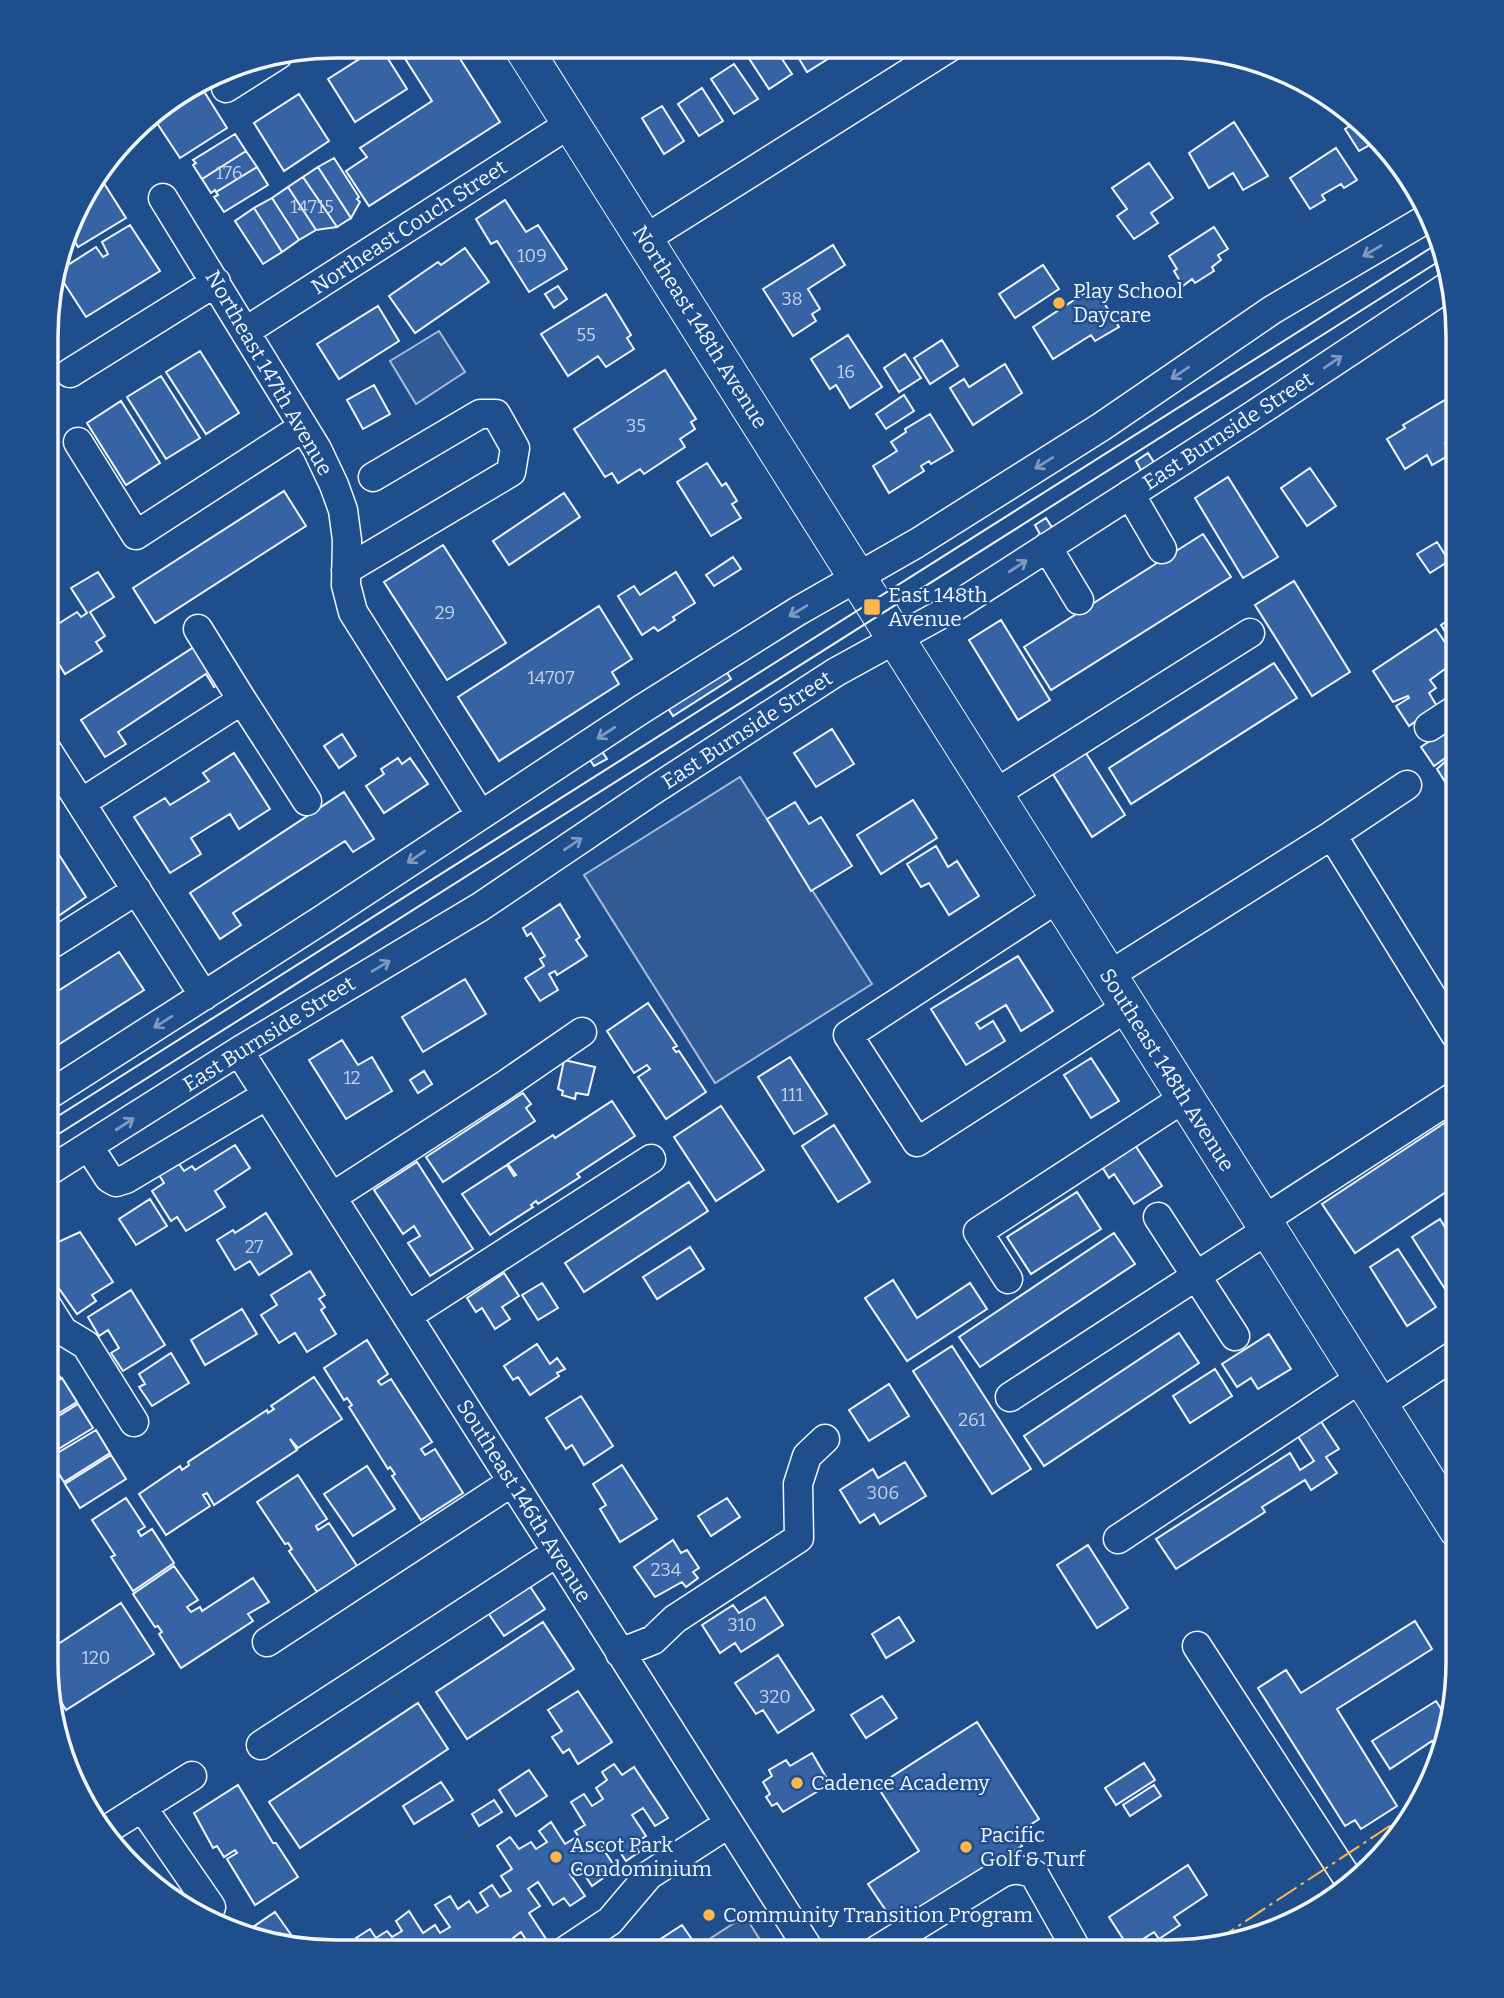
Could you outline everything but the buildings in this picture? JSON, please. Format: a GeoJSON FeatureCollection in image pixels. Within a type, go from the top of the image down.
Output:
{"type":"FeatureCollection","features":[{"type":"Feature","properties":{"kind":"main road","name":"Northeast 148th Avenue"},"geometry":{"type":"LineString","coordinates":[[530,58],[877,608]]}},
{"type":"Feature","properties":{"kind":"main road","name":"Southeast 148th Avenue"},"geometry":{"type":"LineString","coordinates":[[877,608],[1370,1392],[1446,1503]]}},
{"type":"Feature","properties":{"kind":"street"},"geometry":{"type":"LineString","coordinates":[[645,239],[933,58]]}},
{"type":"Feature","properties":{"kind":"street"},"geometry":{"type":"LineString","coordinates":[[226,88],[255,69]]}},
{"type":"Feature","properties":{"kind":"street","name":"Northeast Couch Street"},"geometry":{"type":"LineString","coordinates":[[246,331],[571,123]]}},
{"type":"Feature","properties":{"kind":"street","name":"Northeast 147th Avenue"},"geometry":{"type":"LineString","coordinates":[[163,198],[246,331],[334,485],[343,510],[347,540],[346,585],[353,612],[480,814]]}},
{"type":"Feature","properties":{"kind":"street"},"geometry":{"type":"LineString","coordinates":[[58,1089],[798,611],[917,543],[1101,427],[1272,310],[1422,221]]}},
{"type":"Feature","properties":{"kind":"street"},"geometry":{"type":"LineString","coordinates":[[70,373],[216,282]]}},
{"type":"Feature","properties":{"kind":"street","name":"East Burnside Street"},"geometry":{"type":"LineString","coordinates":[[58,1166],[239,1051],[480,907],[836,672],[956,606],[1442,289]]}},
{"type":"Feature","properties":{"kind":"street"},"geometry":{"type":"LineString","coordinates":[[346,570],[511,472],[515,448],[496,414],[480,414],[373,477]]}},
{"type":"Feature","properties":{"kind":"street"},"geometry":{"type":"LineString","coordinates":[[78,442],[136,534],[303,427]]}},
{"type":"Feature","properties":{"kind":"street"},"geometry":{"type":"LineString","coordinates":[[1130,494],[1162,549]]}},
{"type":"Feature","properties":{"kind":"street"},"geometry":{"type":"LineString","coordinates":[[1047,547],[1079,600]]}},
{"type":"Feature","properties":{"kind":"street"},"geometry":{"type":"LineString","coordinates":[[198,629],[307,801]]}},
{"type":"Feature","properties":{"kind":"street"},"geometry":{"type":"LineString","coordinates":[[993,795],[1250,633]]}},
{"type":"Feature","properties":{"kind":"street"},"geometry":{"type":"LineString","coordinates":[[81,803],[242,700]]}},
{"type":"Feature","properties":{"kind":"street"},"geometry":{"type":"LineString","coordinates":[[1429,727],[1446,716]]}},
{"type":"Feature","properties":{"kind":"street"},"geometry":{"type":"LineString","coordinates":[[58,767],[204,996]]}},
{"type":"Feature","properties":{"kind":"street"},"geometry":{"type":"LineString","coordinates":[[1108,976],[1407,785]]}},
{"type":"Feature","properties":{"kind":"street"},"geometry":{"type":"LineString","coordinates":[[1332,835],[1446,1019]]}},
{"type":"Feature","properties":{"kind":"street"},"geometry":{"type":"LineString","coordinates":[[58,940],[137,890]]}},
{"type":"Feature","properties":{"kind":"street"},"geometry":{"type":"LineString","coordinates":[[1058,898],[848,1035],[918,1142],[1127,1007]]}},
{"type":"Feature","properties":{"kind":"street"},"geometry":{"type":"LineString","coordinates":[[332,1197],[582,1032]]}},
{"type":"Feature","properties":{"kind":"street","name":"Southeast 146th Avenue"},"geometry":{"type":"LineString","coordinates":[[239,1051],[803,1940]]}},
{"type":"Feature","properties":{"kind":"street"},"geometry":{"type":"LineString","coordinates":[[89,1147],[109,1178],[116,1182],[127,1179],[267,1095]]}},
{"type":"Feature","properties":{"kind":"street"},"geometry":{"type":"LineString","coordinates":[[1008,1279],[978,1232],[1184,1098]]}},
{"type":"Feature","properties":{"kind":"street"},"geometry":{"type":"LineString","coordinates":[[1010,1397],[1196,1276],[1446,1102]]}},
{"type":"Feature","properties":{"kind":"street"},"geometry":{"type":"LineString","coordinates":[[407,1316],[651,1159]]}},
{"type":"Feature","properties":{"kind":"street"},"geometry":{"type":"LineString","coordinates":[[1158,1217],[1235,1336]]}},
{"type":"Feature","properties":{"kind":"street"},"geometry":{"type":"LineString","coordinates":[[58,1323],[63,1331],[86,1345],[134,1422]]}},
{"type":"Feature","properties":{"kind":"street"},"geometry":{"type":"LineString","coordinates":[[1118,1539],[1370,1392],[1446,1358]]}},
{"type":"Feature","properties":{"kind":"street"},"geometry":{"type":"LineString","coordinates":[[620,1653],[653,1640],[675,1619],[799,1538],[798,1484],[807,1456],[825,1438]]}},
{"type":"Feature","properties":{"kind":"street"},"geometry":{"type":"LineString","coordinates":[[267,1642],[512,1482]]}},
{"type":"Feature","properties":{"kind":"street"},"geometry":{"type":"LineString","coordinates":[[261,1745],[556,1553]]}},
{"type":"Feature","properties":{"kind":"street"},"geometry":{"type":"LineString","coordinates":[[1197,1646],[1346,1876]]}},
{"type":"Feature","properties":{"kind":"street"},"geometry":{"type":"LineString","coordinates":[[111,1827],[192,1776]]}},
{"type":"Feature","properties":{"kind":"street"},"geometry":{"type":"LineString","coordinates":[[142,1807],[211,1907]]}},
{"type":"Feature","properties":{"kind":"street"},"geometry":{"type":"LineString","coordinates":[[582,1940],[610,1921],[649,1875],[728,1824]]}},
{"type":"Feature","properties":{"kind":"street"},"geometry":{"type":"LineString","coordinates":[[893,1940],[1011,1869],[1034,1874],[1071,1940]]}},
{"type":"Feature","properties":{"kind":"shaded area"},"geometry":{"type":"Polygon","coordinates":[[[439,331],[465,372],[416,404],[390,361],[439,331]]]}},
{"type":"Feature","properties":{"kind":"shaded area"},"geometry":{"type":"Polygon","coordinates":[[[740,777],[872,984],[715,1083],[584,875],[740,777]]]}},
{"type":"Feature","properties":{"kind":"shaded area"},"geometry":{"type":"Polygon","coordinates":[[[745,1916],[760,1940],[708,1940],[745,1916]]]}},
{"type":"Feature","properties":{"kind":"tram line"},"geometry":{"type":"LineString","coordinates":[[58,1116],[1432,247]]}},
{"type":"Feature","properties":{"kind":"tram line"},"geometry":{"type":"LineString","coordinates":[[58,1134],[1437,263]]}},
{"type":"Feature","properties":{"kind":"power"},"geometry":{"type":"LineString","coordinates":[[1225,1934],[1396,1822]]}},
{"type":"Feature","properties":{"kind":"place","name":"Play School Daycare"},"geometry":{"type":"Point","coordinates":[1059,303]}},
{"type":"Feature","properties":{"kind":"place","name":"East 148th Avenue"},"geometry":{"type":"Point","coordinates":[872,607]}},
{"type":"Feature","properties":{"kind":"place","name":"Cadence Academy"},"geometry":{"type":"Point","coordinates":[797,1783]}},
{"type":"Feature","properties":{"kind":"place","name":"Pacific Golf & Turf"},"geometry":{"type":"Point","coordinates":[966,1847]}},
{"type":"Feature","properties":{"kind":"place","name":"Ascot Park Condominium"},"geometry":{"type":"Point","coordinates":[556,1857]}},
{"type":"Feature","properties":{"kind":"place","name":"Community Transition Program"},"geometry":{"type":"Point","coordinates":[709,1915]}}]}
